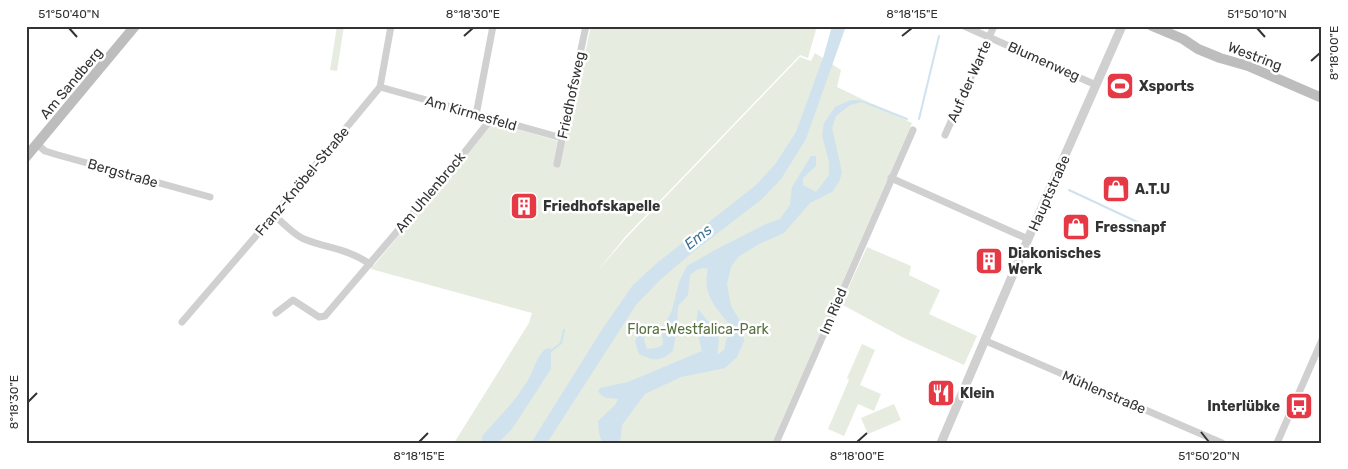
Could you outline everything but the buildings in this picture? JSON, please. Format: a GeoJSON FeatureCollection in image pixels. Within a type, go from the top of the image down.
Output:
{"type":"FeatureCollection","features":[{"type":"Feature","properties":{"kind":"main road","name":"Am Sandberg"},"geometry":{"type":"LineString","coordinates":[[26,157],[136,26]]}},
{"type":"Feature","properties":{"kind":"main road","name":"Westring"},"geometry":{"type":"LineString","coordinates":[[1152,26],[1204,51],[1248,66],[1322,98]]}},
{"type":"Feature","properties":{"kind":"street","name":"Franz-Knöbel-Straße"},"geometry":{"type":"LineString","coordinates":[[182,322],[380,87],[391,26]]}},
{"type":"Feature","properties":{"kind":"street"},"geometry":{"type":"LineString","coordinates":[[476,115],[493,26]]}},
{"type":"Feature","properties":{"kind":"street","name":"Friedhofsweg"},"geometry":{"type":"LineString","coordinates":[[557,164],[586,26]]}},
{"type":"Feature","properties":{"kind":"street","name":"Blumenweg"},"geometry":{"type":"LineString","coordinates":[[964,26],[1096,85]]}},
{"type":"Feature","properties":{"kind":"street","name":"Auf der Warte"},"geometry":{"type":"LineString","coordinates":[[945,135],[994,26]]}},
{"type":"Feature","properties":{"kind":"street","name":"Hauptstraße"},"geometry":{"type":"LineString","coordinates":[[941,443],[1122,26]]}},
{"type":"Feature","properties":{"kind":"street","name":"Am Kirmesfeld"},"geometry":{"type":"LineString","coordinates":[[380,87],[562,138]]}},
{"type":"Feature","properties":{"kind":"street","name":"Am Uhlenbrock"},"geometry":{"type":"LineString","coordinates":[[276,313],[293,300],[319,317],[325,316],[475,139],[487,124],[489,118]]}},
{"type":"Feature","properties":{"kind":"street","name":"Im Ried"},"geometry":{"type":"LineString","coordinates":[[776,443],[912,130]]}},
{"type":"Feature","properties":{"kind":"street","name":"Bergstraße"},"geometry":{"type":"LineString","coordinates":[[37,144],[45,151],[58,155],[210,197]]}},
{"type":"Feature","properties":{"kind":"street"},"geometry":{"type":"LineString","coordinates":[[891,178],[1028,239]]}},
{"type":"Feature","properties":{"kind":"street"},"geometry":{"type":"LineString","coordinates":[[274,215],[302,239],[342,249],[357,255],[370,264]]}},
{"type":"Feature","properties":{"kind":"street"},"geometry":{"type":"LineString","coordinates":[[1277,443],[1322,340]]}},
{"type":"Feature","properties":{"kind":"street","name":"Mühlenstraße"},"geometry":{"type":"LineString","coordinates":[[986,341],[1222,443]]}},
{"type":"Feature","properties":{"kind":"street"},"geometry":{"type":"LineString","coordinates":[[1314,357],[1322,360]]}},
{"type":"Feature","properties":{"kind":"green space"},"geometry":{"type":"Polygon","coordinates":[[[337,26],[344,26],[337,71],[330,70],[337,26]]]}},
{"type":"Feature","properties":{"kind":"green space","name":"Flora-Westfalica-Park"},"geometry":{"type":"Polygon","coordinates":[[[591,26],[817,26],[808,58],[800,55],[625,237],[597,272],[626,238],[800,57],[811,61],[815,53],[841,70],[837,87],[912,123],[772,443],[454,443],[529,323],[532,313],[371,269],[492,122],[565,143],[591,26]]]}},
{"type":"Feature","properties":{"kind":"green space"},"geometry":{"type":"Polygon","coordinates":[[[867,247],[911,266],[909,275],[940,290],[929,314],[977,336],[964,365],[904,338],[841,304],[867,247]]]}},
{"type":"Feature","properties":{"kind":"green space"},"geometry":{"type":"Polygon","coordinates":[[[862,344],[875,350],[860,385],[881,394],[874,411],[858,404],[844,436],[828,429],[862,344]]]}},
{"type":"Feature","properties":{"kind":"green space"},"geometry":{"type":"Polygon","coordinates":[[[894,404],[901,420],[868,434],[861,418],[894,404]]]}},
{"type":"Feature","properties":{"kind":"water","name":"Ems"},"geometry":{"type":"Polygon","coordinates":[[[832,26],[846,26],[806,139],[781,179],[762,199],[659,281],[636,305],[547,443],[531,443],[603,328],[633,285],[657,263],[756,185],[776,163],[796,132],[823,58],[832,26]]]}},
{"type":"Feature","properties":{"kind":"water"},"geometry":{"type":"Polygon","coordinates":[[[851,100],[865,101],[876,108],[862,102],[850,105],[836,116],[832,128],[842,172],[839,182],[832,192],[810,203],[784,233],[759,244],[738,257],[731,267],[727,284],[731,306],[740,321],[744,341],[737,357],[725,368],[681,377],[645,394],[622,425],[620,443],[602,443],[598,421],[615,405],[618,399],[602,396],[598,391],[600,388],[628,382],[702,351],[696,326],[698,309],[716,331],[719,340],[717,355],[724,350],[730,325],[711,300],[707,286],[708,269],[705,268],[698,269],[690,275],[688,295],[678,306],[677,329],[673,351],[660,359],[653,359],[639,354],[635,342],[640,326],[645,332],[644,340],[647,349],[663,345],[662,330],[672,310],[679,282],[687,266],[766,224],[780,219],[790,205],[792,187],[811,156],[816,156],[816,166],[803,178],[803,185],[816,192],[829,175],[829,162],[822,135],[824,123],[835,107],[851,100]]]}},
{"type":"Feature","properties":{"kind":"water"},"geometry":{"type":"Polygon","coordinates":[[[551,348],[551,369],[512,429],[498,443],[481,443],[483,435],[520,393],[541,354],[545,349],[551,348]]]}},
{"type":"Feature","properties":{"kind":"waterway"},"geometry":{"type":"LineString","coordinates":[[919,119],[939,36]]}},
{"type":"Feature","properties":{"kind":"waterway"},"geometry":{"type":"LineString","coordinates":[[872,105],[907,119]]}},
{"type":"Feature","properties":{"kind":"waterway"},"geometry":{"type":"LineString","coordinates":[[1069,190],[1146,226]]}},
{"type":"Feature","properties":{"kind":"waterway"},"geometry":{"type":"LineString","coordinates":[[550,352],[561,343],[564,330]]}},
{"type":"Feature","properties":{"kind":"place","name":"Xsports"},"geometry":{"type":"Point","coordinates":[1120,86]}},
{"type":"Feature","properties":{"kind":"place","name":"A.T.U"},"geometry":{"type":"Point","coordinates":[1116,189]}},
{"type":"Feature","properties":{"kind":"place","name":"Friedhofskapelle"},"geometry":{"type":"Point","coordinates":[524,206]}},
{"type":"Feature","properties":{"kind":"place","name":"Fressnapf"},"geometry":{"type":"Point","coordinates":[1076,227]}},
{"type":"Feature","properties":{"kind":"place","name":"Diakonisches Werk"},"geometry":{"type":"Point","coordinates":[989,261]}},
{"type":"Feature","properties":{"kind":"place","name":"Klein"},"geometry":{"type":"Point","coordinates":[941,393]}},
{"type":"Feature","properties":{"kind":"place","name":"Interlübke"},"geometry":{"type":"Point","coordinates":[1299,406]}}]}
